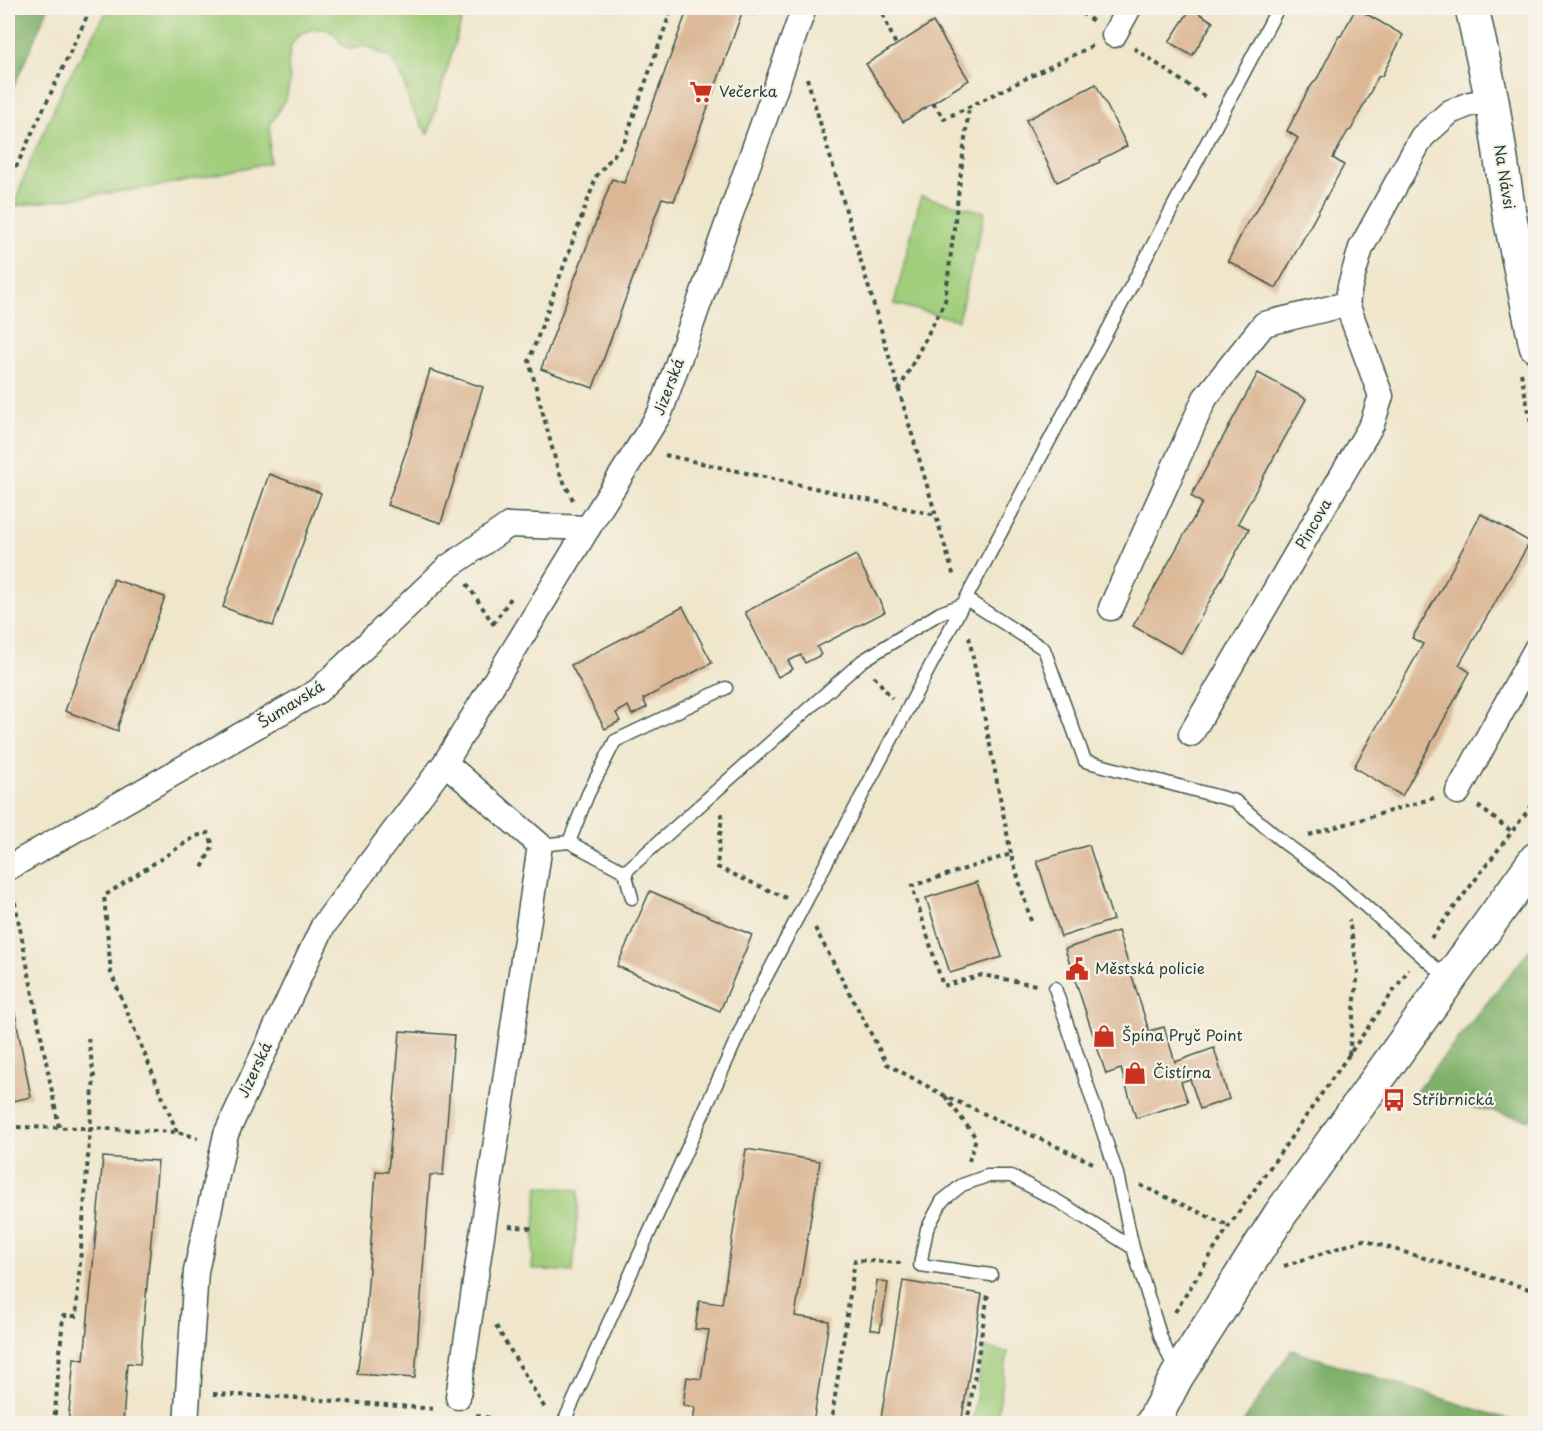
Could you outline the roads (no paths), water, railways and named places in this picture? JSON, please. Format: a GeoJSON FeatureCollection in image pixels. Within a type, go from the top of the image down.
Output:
{"type":"FeatureCollection","features":[{"type":"Feature","properties":{"kind":"street","name":"Jizerská"},"geometry":{"type":"LineString","coordinates":[[186,1424],[196,1271],[225,1134],[323,926],[445,763],[660,413],[804,8]]}},
{"type":"Feature","properties":{"kind":"street"},"geometry":{"type":"LineString","coordinates":[[1114,35],[1129,8]]}},
{"type":"Feature","properties":{"kind":"street","name":"Na Návsi"},"geometry":{"type":"LineString","coordinates":[[1472,8],[1492,100],[1509,213],[1536,346]]}},
{"type":"Feature","properties":{"kind":"street"},"geometry":{"type":"LineString","coordinates":[[1111,608],[1205,398],[1264,324],[1347,304],[1361,248],[1422,137],[1450,112],[1492,100]]}},
{"type":"Feature","properties":{"kind":"street","name":"Pincova"},"geometry":{"type":"LineString","coordinates":[[1191,734],[1372,424],[1381,396],[1347,304]]}},
{"type":"Feature","properties":{"kind":"street","name":"Šumavská"},"geometry":{"type":"LineString","coordinates":[[8,868],[318,691],[454,563],[509,525],[588,528]]}},
{"type":"Feature","properties":{"kind":"street"},"geometry":{"type":"LineString","coordinates":[[1458,792],[1536,649]]}},
{"type":"Feature","properties":{"kind":"street"},"geometry":{"type":"LineString","coordinates":[[445,763],[540,845],[474,1288],[450,1403]]}},
{"type":"Feature","properties":{"kind":"street"},"geometry":{"type":"LineString","coordinates":[[1152,1424],[1177,1376],[1281,1213],[1536,859]]}},
{"type":"Feature","properties":{"kind":"lane"},"geometry":{"type":"LineString","coordinates":[[563,1424],[756,996],[1278,8]]}},
{"type":"Feature","properties":{"kind":"lane"},"geometry":{"type":"LineString","coordinates":[[625,872],[862,662],[940,613],[964,602]]}},
{"type":"Feature","properties":{"kind":"lane"},"geometry":{"type":"LineString","coordinates":[[964,602],[1044,649],[1085,761],[1235,801],[1283,842],[1338,882],[1448,979]]}},
{"type":"Feature","properties":{"kind":"lane"},"geometry":{"type":"LineString","coordinates":[[569,842],[588,795],[615,741],[726,688]]}},
{"type":"Feature","properties":{"kind":"lane"},"geometry":{"type":"LineString","coordinates":[[540,845],[569,842],[625,872],[632,898]]}},
{"type":"Feature","properties":{"kind":"lane"},"geometry":{"type":"LineString","coordinates":[[1054,988],[1117,1174],[1133,1248],[1161,1338],[1177,1376]]}},
{"type":"Feature","properties":{"kind":"lane"},"geometry":{"type":"LineString","coordinates":[[991,1275],[920,1265],[927,1229],[942,1202],[962,1185],[987,1176],[1011,1176],[1061,1203],[1133,1248]]}},
{"type":"Feature","properties":{"kind":"place","name":"Večerka"},"geometry":{"type":"Point","coordinates":[701,92]}},
{"type":"Feature","properties":{"kind":"place","name":"Městská policie"},"geometry":{"type":"Point","coordinates":[1077,969]}},
{"type":"Feature","properties":{"kind":"place","name":"Špína Pryč Point"},"geometry":{"type":"Point","coordinates":[1104,1036]}},
{"type":"Feature","properties":{"kind":"place","name":"Čistírna"},"geometry":{"type":"Point","coordinates":[1135,1073]}},
{"type":"Feature","properties":{"kind":"place","name":"Stříbrnická"},"geometry":{"type":"Point","coordinates":[1394,1100]}}]}
